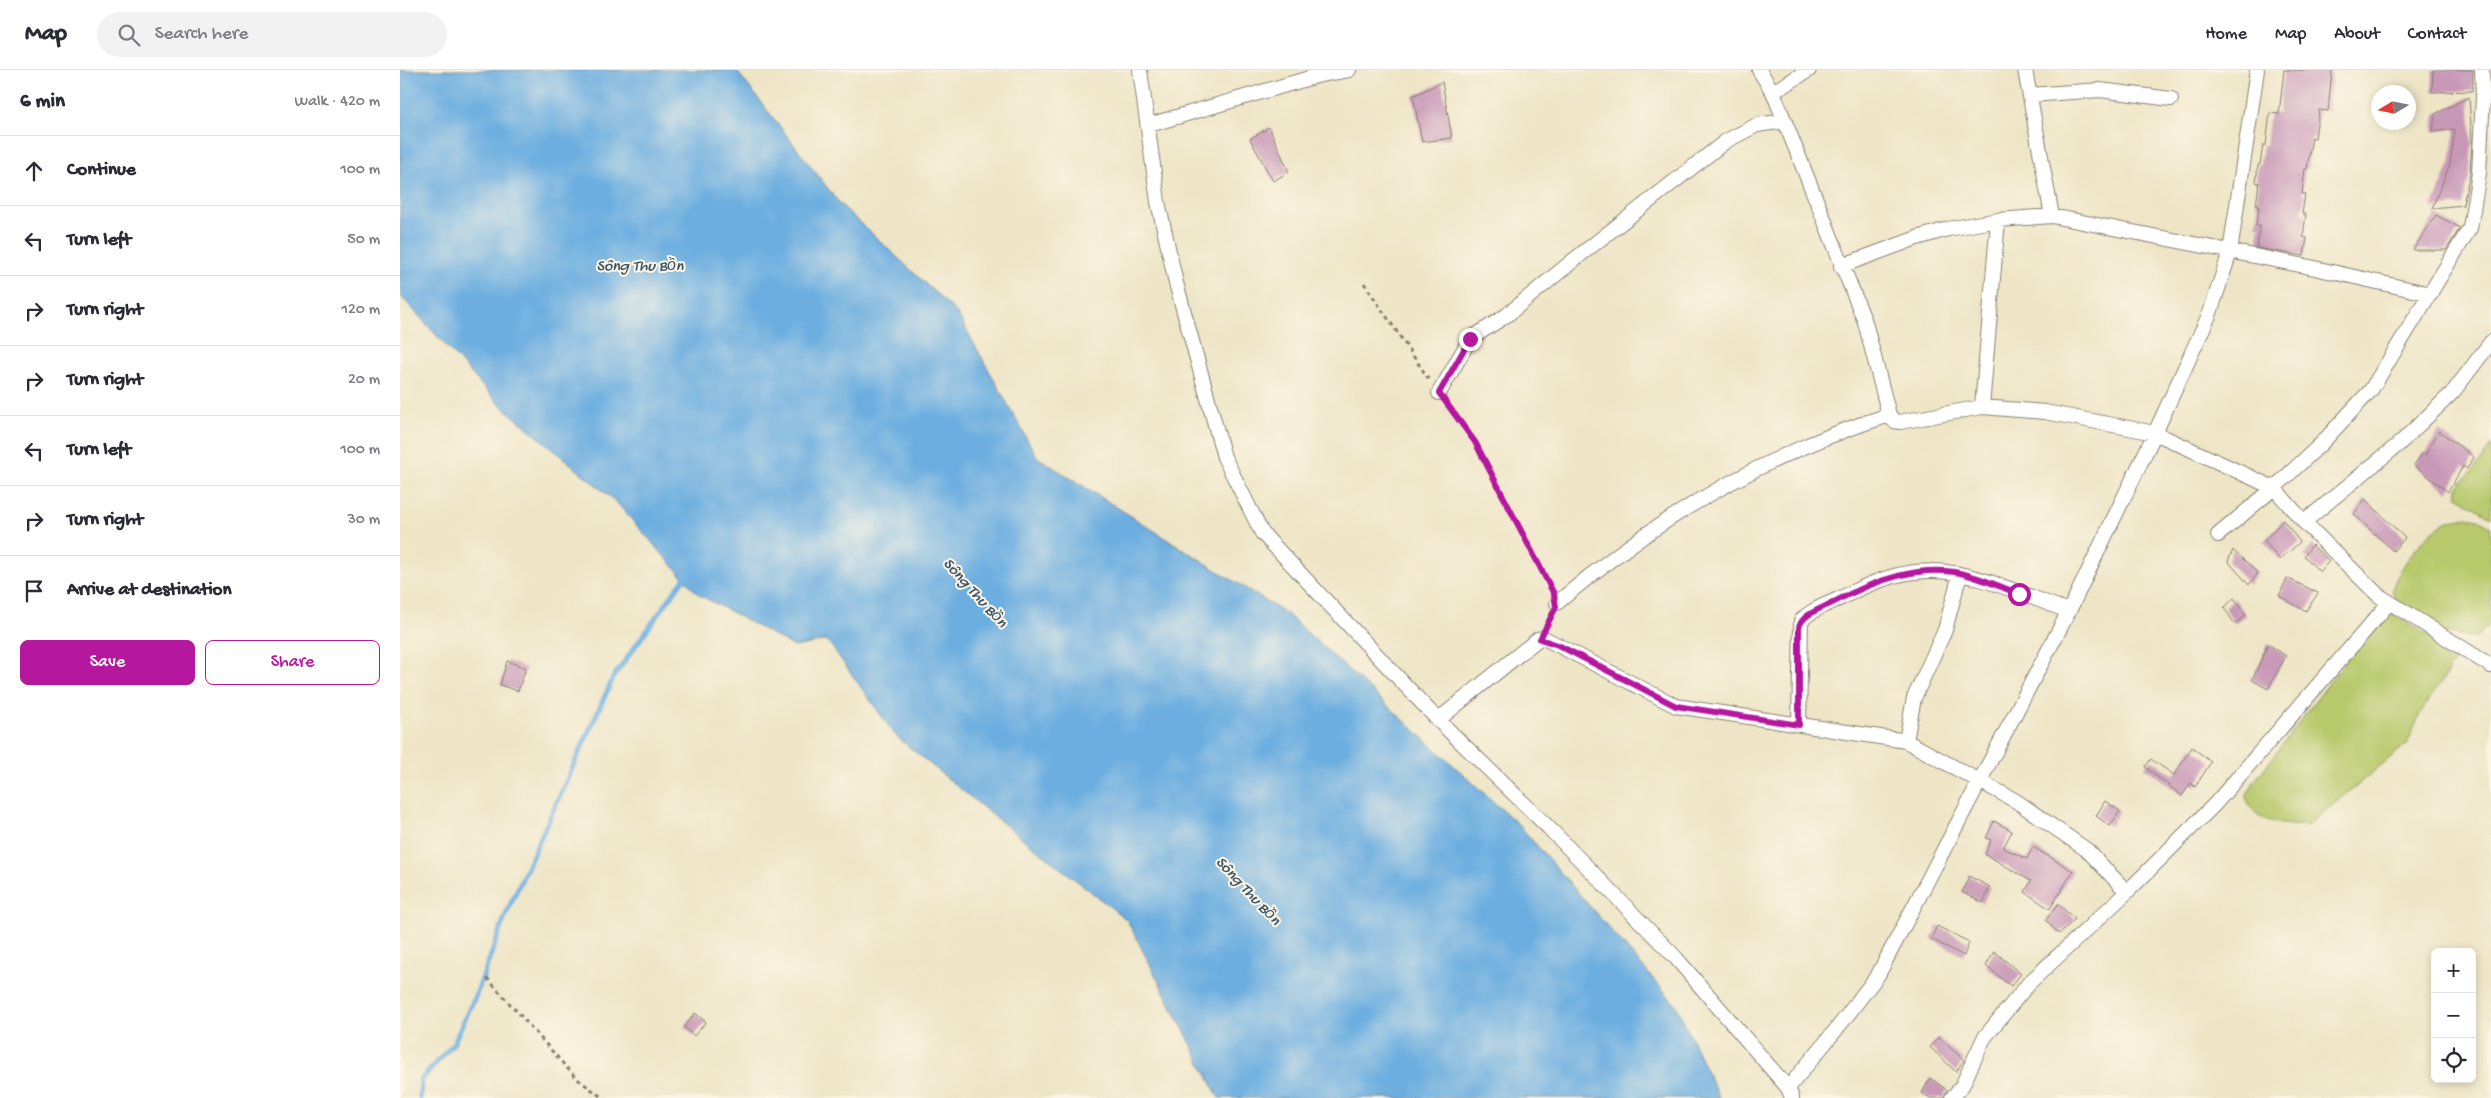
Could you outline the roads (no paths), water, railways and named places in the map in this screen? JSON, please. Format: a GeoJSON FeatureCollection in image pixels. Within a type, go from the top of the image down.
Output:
{"type":"FeatureCollection","features":[{"type":"Feature","properties":{"kind":"street"},"geometry":{"type":"LineString","coordinates":[[1140,70],[1158,202],[1176,283],[1224,457],[1262,533],[1438,720],[1549,828],[1676,958],[1790,1093],[1878,975],[2069,611],[2155,434],[2210,313],[2230,252],[2257,70]]}},
{"type":"Feature","properties":{"kind":"street"},"geometry":{"type":"LineString","coordinates":[[1149,125],[1320,75],[1349,70]]}},
{"type":"Feature","properties":{"kind":"street"},"geometry":{"type":"LineString","coordinates":[[1760,70],[1773,92],[1865,322],[1889,415],[1894,421],[1900,422],[1982,407],[2045,412],[2155,434],[2274,488],[2304,522],[2378,595],[2491,666]]}},
{"type":"Feature","properties":{"kind":"street"},"geometry":{"type":"LineString","coordinates":[[1773,92],[1809,70]]}},
{"type":"Feature","properties":{"kind":"street"},"geometry":{"type":"LineString","coordinates":[[2025,70],[2052,216]]}},
{"type":"Feature","properties":{"kind":"street"},"geometry":{"type":"LineString","coordinates":[[2218,535],[2274,488],[2320,444],[2371,390],[2470,228],[2479,173],[2483,96],[2482,70]]}},
{"type":"Feature","properties":{"kind":"street"},"geometry":{"type":"LineString","coordinates":[[2030,95],[2100,90],[2171,99]]}},
{"type":"Feature","properties":{"kind":"street"},"geometry":{"type":"LineString","coordinates":[[1439,393],[1470,339],[1507,315],[1575,259],[1726,141],[1757,125],[1785,121]]}},
{"type":"Feature","properties":{"kind":"street"},"geometry":{"type":"LineString","coordinates":[[1841,266],[1916,238],[1998,220],[2052,216],[2431,294]]}},
{"type":"Feature","properties":{"kind":"street"},"geometry":{"type":"LineString","coordinates":[[1982,407],[1998,220]]}},
{"type":"Feature","properties":{"kind":"street"},"geometry":{"type":"LineString","coordinates":[[2304,522],[2400,443],[2447,399],[2491,342]]}},
{"type":"Feature","properties":{"kind":"street"},"geometry":{"type":"LineString","coordinates":[[1556,603],[1633,542],[1728,482],[1846,429],[1889,415]]}},
{"type":"Feature","properties":{"kind":"street"},"geometry":{"type":"LineString","coordinates":[[1799,725],[1799,627],[1803,618],[1853,592],[1896,575],[1931,571],[1960,574],[2069,611]]}},
{"type":"Feature","properties":{"kind":"street"},"geometry":{"type":"LineString","coordinates":[[1906,741],[1914,698],[1945,630],[1960,574]]}},
{"type":"Feature","properties":{"kind":"street"},"geometry":{"type":"LineString","coordinates":[[1952,1098],[1962,1086],[1984,1038],[2030,983],[2215,804],[2389,603]]}},
{"type":"Feature","properties":{"kind":"street"},"geometry":{"type":"LineString","coordinates":[[1438,720],[1538,639],[1544,638],[1676,706],[1906,741],[2016,801],[2087,850],[2126,892]]}},
{"type":"Feature","properties":{"kind":"water","name":"Sông Thu Bồn"},"geometry":{"type":"Polygon","coordinates":[[[400,70],[736,70],[840,204],[957,313],[1037,457],[1288,615],[1519,825],[1676,1005],[1719,1098],[1219,1098],[1127,920],[990,813],[896,736],[827,640],[795,647],[698,594],[616,502],[498,403],[400,295],[400,70]]]}},
{"type":"Feature","properties":{"kind":"waterway"},"geometry":{"type":"LineString","coordinates":[[420,1098],[421,1080],[453,1044],[476,995],[506,914],[614,676],[688,573]]}}]}
